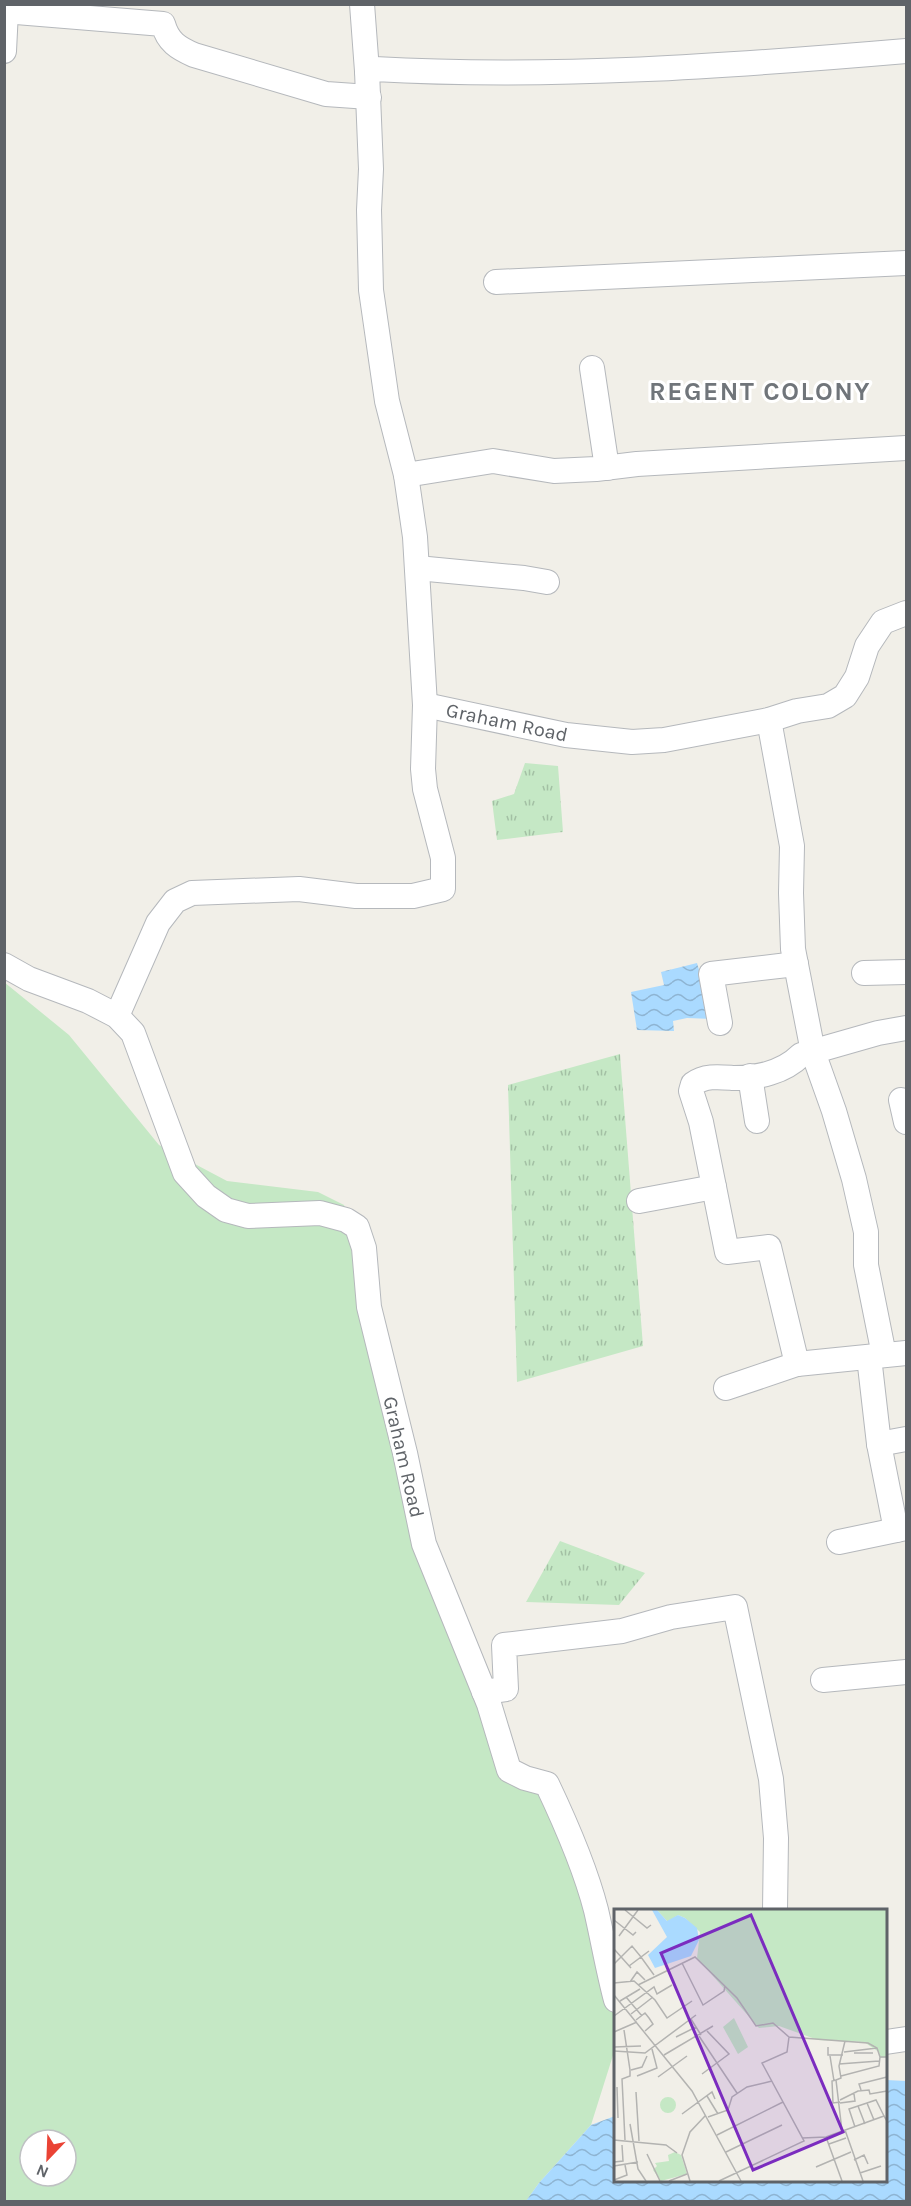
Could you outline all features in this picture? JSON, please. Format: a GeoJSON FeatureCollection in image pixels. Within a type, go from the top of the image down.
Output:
{"type":"FeatureCollection","features":[{"type":"Feature","properties":{"kind":"street"},"geometry":{"type":"LineString","coordinates":[[362,4],[369,97],[371,290],[387,401],[406,475],[415,537],[424,705]]}},
{"type":"Feature","properties":{"kind":"street"},"geometry":{"type":"LineString","coordinates":[[4,51],[5,11],[163,14],[166,36],[177,48],[194,55],[326,94],[369,97]]}},
{"type":"Feature","properties":{"kind":"street"},"geometry":{"type":"LineString","coordinates":[[367,71],[374,69],[474,73],[621,70],[773,62],[906,51]]}},
{"type":"Feature","properties":{"kind":"street"},"geometry":{"type":"LineString","coordinates":[[496,282],[906,263]]}},
{"type":"Feature","properties":{"kind":"street"},"geometry":{"type":"LineString","coordinates":[[592,368],[608,468]]}},
{"type":"Feature","properties":{"kind":"street"},"geometry":{"type":"LineString","coordinates":[[406,475],[493,461],[554,471],[906,448]]}},
{"type":"Feature","properties":{"kind":"street"},"geometry":{"type":"LineString","coordinates":[[417,568],[548,582]]}},
{"type":"Feature","properties":{"kind":"street","name":"Graham Road"},"geometry":{"type":"LineString","coordinates":[[117,1016],[158,923],[175,901],[192,893],[299,889],[356,896],[413,896],[443,889],[443,858],[425,789],[424,705],[566,735],[632,742],[664,740],[769,720],[797,711],[828,705],[845,696],[857,678],[867,646],[883,622],[906,613]]}},
{"type":"Feature","properties":{"kind":"street"},"geometry":{"type":"LineString","coordinates":[[769,720],[792,846],[793,949],[813,1052],[834,1111],[854,1179],[866,1232],[866,1265],[887,1355],[879,1444],[901,1529],[839,1542]]}},
{"type":"Feature","properties":{"kind":"street","name":"Graham Road"},"geometry":{"type":"LineString","coordinates":[[4,964],[29,979],[88,1001],[117,1016],[133,1033],[185,1173],[206,1196],[226,1210],[248,1216],[320,1213],[346,1220],[357,1227],[364,1248],[369,1307],[405,1453],[424,1544],[484,1692],[509,1770],[525,1778],[547,1784],[555,1801],[596,1908],[614,1996]]}},
{"type":"Feature","properties":{"kind":"street"},"geometry":{"type":"LineString","coordinates":[[720,1023],[711,974],[796,964]]}},
{"type":"Feature","properties":{"kind":"street"},"geometry":{"type":"LineString","coordinates":[[864,974],[906,972]]}},
{"type":"Feature","properties":{"kind":"street"},"geometry":{"type":"LineString","coordinates":[[797,1364],[769,1247],[727,1252],[702,1122],[691,1091],[693,1084],[698,1080],[717,1076],[770,1074],[794,1062],[801,1055],[878,1033],[906,1028]]}},
{"type":"Feature","properties":{"kind":"street"},"geometry":{"type":"LineString","coordinates":[[750,1076],[757,1121]]}},
{"type":"Feature","properties":{"kind":"street"},"geometry":{"type":"LineString","coordinates":[[639,1201],[714,1187]]}},
{"type":"Feature","properties":{"kind":"street"},"geometry":{"type":"LineString","coordinates":[[726,1388],[797,1364],[887,1355]]}},
{"type":"Feature","properties":{"kind":"street"},"geometry":{"type":"LineString","coordinates":[[879,1444],[906,1439]]}},
{"type":"Feature","properties":{"kind":"street"},"geometry":{"type":"LineString","coordinates":[[484,1692],[506,1689],[504,1645],[622,1631],[671,1617],[735,1607],[771,1779],[776,1838],[775,1909]]}},
{"type":"Feature","properties":{"kind":"street"},"geometry":{"type":"LineString","coordinates":[[823,1680],[906,1672]]}},
{"type":"Feature","properties":{"kind":"street"},"geometry":{"type":"LineString","coordinates":[[887,2042],[906,2039]]}},
{"type":"Feature","properties":{"kind":"green space"},"geometry":{"type":"Polygon","coordinates":[[[525,763],[558,766],[563,832],[497,840],[492,801],[514,794],[525,763]]]}},
{"type":"Feature","properties":{"kind":"green space"},"geometry":{"type":"Polygon","coordinates":[[[4,982],[69,1035],[159,1145],[227,1181],[318,1192],[344,1205],[351,1224],[351,1249],[401,1456],[504,1772],[544,1786],[593,1912],[614,2009],[614,2052],[591,2125],[539,2183],[526,2201],[5,2201],[4,982]]]}},
{"type":"Feature","properties":{"kind":"green space"},"geometry":{"type":"Polygon","coordinates":[[[620,1054],[643,1346],[517,1382],[508,1085],[620,1054]]]}},
{"type":"Feature","properties":{"kind":"green space"},"geometry":{"type":"Polygon","coordinates":[[[560,1541],[645,1573],[619,1605],[526,1602],[560,1541]]]}},
{"type":"Feature","properties":{"kind":"water"},"geometry":{"type":"Polygon","coordinates":[[[697,963],[713,1019],[687,1018],[673,1021],[674,1031],[637,1030],[631,992],[664,985],[661,972],[697,963]]]}},
{"type":"Feature","properties":{"kind":"water"},"geometry":{"type":"Polygon","coordinates":[[[887,2080],[906,2081],[906,2201],[526,2201],[539,2183],[591,2125],[614,2116],[614,2182],[887,2182],[887,2080]]]}},
{"type":"Feature","properties":{"kind":"district","name":"REGENT COLONY"},"geometry":{"type":"Point","coordinates":[760,391]}}]}
